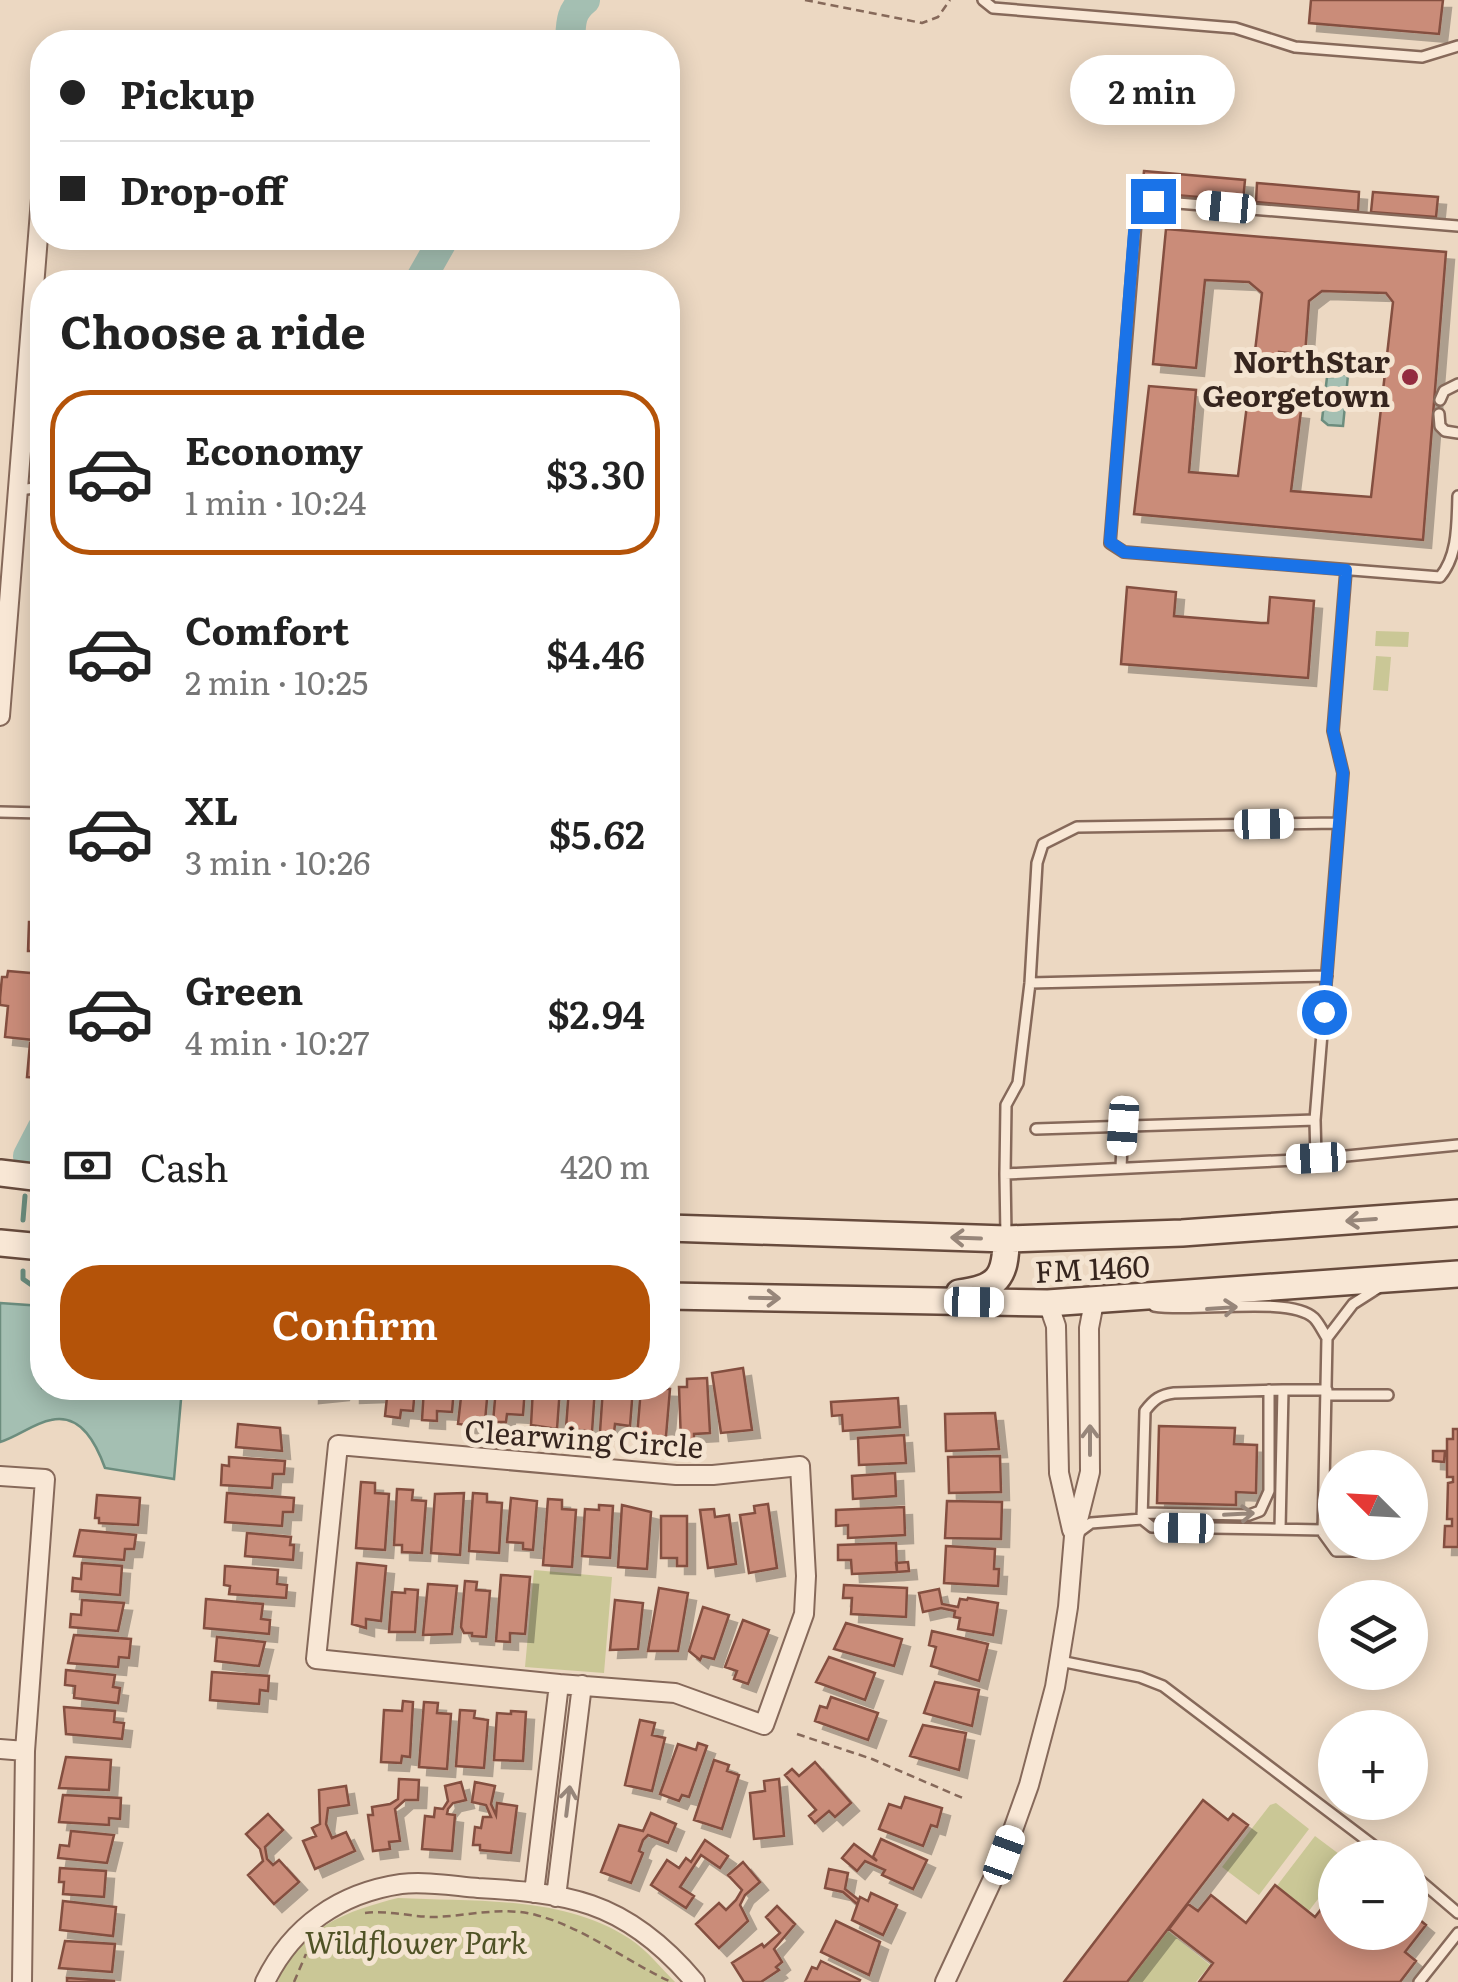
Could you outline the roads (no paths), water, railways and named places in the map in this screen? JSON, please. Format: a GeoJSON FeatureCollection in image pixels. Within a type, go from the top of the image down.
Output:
{"type":"FeatureCollection","features":[{"type":"Feature","properties":{"kind":"main road"},"geometry":{"type":"LineString","coordinates":[[0,1173],[30,1177]]}},
{"type":"Feature","properties":{"kind":"main road","name":"FM 1460"},"geometry":{"type":"LineString","coordinates":[[680,1228],[1006,1239],[1182,1233],[1458,1212]]}},
{"type":"Feature","properties":{"kind":"main road"},"geometry":{"type":"LineString","coordinates":[[900,1300],[984,1290],[997,1280],[1006,1261],[1006,1239]]}},
{"type":"Feature","properties":{"kind":"main road"},"geometry":{"type":"LineString","coordinates":[[0,1243],[30,1246]]}},
{"type":"Feature","properties":{"kind":"main road","name":"FM 1460"},"geometry":{"type":"LineString","coordinates":[[680,1296],[1094,1302],[1458,1274]]}},
{"type":"Feature","properties":{"kind":"street"},"geometry":{"type":"LineString","coordinates":[[0,716],[30,345]]}},
{"type":"Feature","properties":{"kind":"street"},"geometry":{"type":"LineString","coordinates":[[945,1982],[1004,1855],[1055,1687],[1074,1536],[1090,1472],[1089,1328],[1094,1302]]}},
{"type":"Feature","properties":{"kind":"street"},"geometry":{"type":"LineString","coordinates":[[1048,1303],[1056,1326],[1059,1473],[1074,1536]]}},
{"type":"Feature","properties":{"kind":"street","name":"Clearwing Circle"},"geometry":{"type":"LineString","coordinates":[[338,1445],[676,1475],[800,1466],[806,1576],[804,1614],[764,1726],[675,1692],[582,1686],[316,1659],[338,1445]]}},
{"type":"Feature","properties":{"kind":"street"},"geometry":{"type":"LineString","coordinates":[[0,1476],[45,1480],[26,1751],[22,1982]]}},
{"type":"Feature","properties":{"kind":"street"},"geometry":{"type":"LineString","coordinates":[[534,1893],[559,1684]]}},
{"type":"Feature","properties":{"kind":"street"},"geometry":{"type":"LineString","coordinates":[[556,1897],[582,1686]]}},
{"type":"Feature","properties":{"kind":"street"},"geometry":{"type":"LineString","coordinates":[[0,1749],[26,1751]]}},
{"type":"Feature","properties":{"kind":"street"},"geometry":{"type":"LineString","coordinates":[[265,1982],[275,1961],[301,1929],[324,1910],[362,1894],[404,1884],[534,1893],[593,1905],[670,1952],[694,1982]]}},
{"type":"Feature","properties":{"kind":"lane"},"geometry":{"type":"LineString","coordinates":[[983,0],[992,8],[1235,28],[1295,46],[1422,57],[1458,46]]}},
{"type":"Feature","properties":{"kind":"lane"},"geometry":{"type":"LineString","coordinates":[[1458,226],[1153,201],[1138,210],[1110,542],[1124,552],[1440,577],[1449,569],[1456,549],[1458,496]]}},
{"type":"Feature","properties":{"kind":"lane"},"geometry":{"type":"LineString","coordinates":[[1440,400],[1444,391],[1458,384]]}},
{"type":"Feature","properties":{"kind":"lane"},"geometry":{"type":"LineString","coordinates":[[1439,414],[1444,431],[1458,433]]}},
{"type":"Feature","properties":{"kind":"lane"},"geometry":{"type":"LineString","coordinates":[[19,490],[30,489]]}},
{"type":"Feature","properties":{"kind":"lane"},"geometry":{"type":"LineString","coordinates":[[1316,1158],[1315,1120],[1343,773],[1333,731],[1346,570]]}},
{"type":"Feature","properties":{"kind":"lane"},"geometry":{"type":"LineString","coordinates":[[0,812],[30,813]]}},
{"type":"Feature","properties":{"kind":"lane"},"geometry":{"type":"LineString","coordinates":[[1006,1239],[1006,1105],[1018,1084],[1030,983],[1037,863],[1044,844],[1077,827],[1339,823]]}},
{"type":"Feature","properties":{"kind":"lane"},"geometry":{"type":"LineString","coordinates":[[1030,983],[1326,976]]}},
{"type":"Feature","properties":{"kind":"lane"},"geometry":{"type":"LineString","coordinates":[[1036,1128],[1315,1120]]}},
{"type":"Feature","properties":{"kind":"lane"},"geometry":{"type":"LineString","coordinates":[[1121,1166],[1123,1126]]}},
{"type":"Feature","properties":{"kind":"lane"},"geometry":{"type":"LineString","coordinates":[[1006,1174],[1316,1158],[1458,1145]]}},
{"type":"Feature","properties":{"kind":"lane"},"geometry":{"type":"LineString","coordinates":[[1325,1450],[1328,1338],[1353,1304],[1398,1278]]}},
{"type":"Feature","properties":{"kind":"lane"},"geometry":{"type":"LineString","coordinates":[[1125,1299],[1195,1310],[1293,1306],[1313,1316],[1328,1338]]}},
{"type":"Feature","properties":{"kind":"lane"},"geometry":{"type":"LineString","coordinates":[[1074,1536],[1091,1523],[1142,1516],[1260,1512],[1269,1492],[1270,1390]]}},
{"type":"Feature","properties":{"kind":"lane"},"geometry":{"type":"LineString","coordinates":[[1280,1529],[1283,1390]]}},
{"type":"Feature","properties":{"kind":"lane"},"geometry":{"type":"LineString","coordinates":[[1318,1530],[1152,1527],[1142,1516],[1145,1411],[1153,1400],[1174,1393],[1283,1390],[1388,1395]]}},
{"type":"Feature","properties":{"kind":"lane"},"geometry":{"type":"LineString","coordinates":[[1060,1661],[1140,1677],[1163,1686],[1366,1840]]}},
{"type":"Feature","properties":{"kind":"lane"},"geometry":{"type":"LineString","coordinates":[[1428,1887],[1458,1913]]}},
{"type":"Feature","properties":{"kind":"lane"},"geometry":{"type":"LineString","coordinates":[[1420,1982],[1458,1933]]}},
{"type":"Feature","properties":{"kind":"waterway"},"geometry":{"type":"LineString","coordinates":[[571,30],[574,14],[585,0]]}},
{"type":"Feature","properties":{"kind":"waterway"},"geometry":{"type":"LineString","coordinates":[[426,270],[437,250]]}},
{"type":"Feature","properties":{"kind":"waterway"},"geometry":{"type":"LineString","coordinates":[[28,1156],[30,1152]]}},
{"type":"Feature","properties":{"kind":"waterway"},"geometry":{"type":"LineString","coordinates":[[23,1220],[25,1196]]}},
{"type":"Feature","properties":{"kind":"waterway"},"geometry":{"type":"LineString","coordinates":[[23,1271],[23,1279],[30,1284]]}},
{"type":"Feature","properties":{"kind":"place","name":"NorthStar Georgetown"},"geometry":{"type":"Point","coordinates":[1410,377]}},
{"type":"Feature","properties":{"kind":"park label","name":"Wildflower Park"},"geometry":{"type":"Point","coordinates":[416,1941]}}]}
